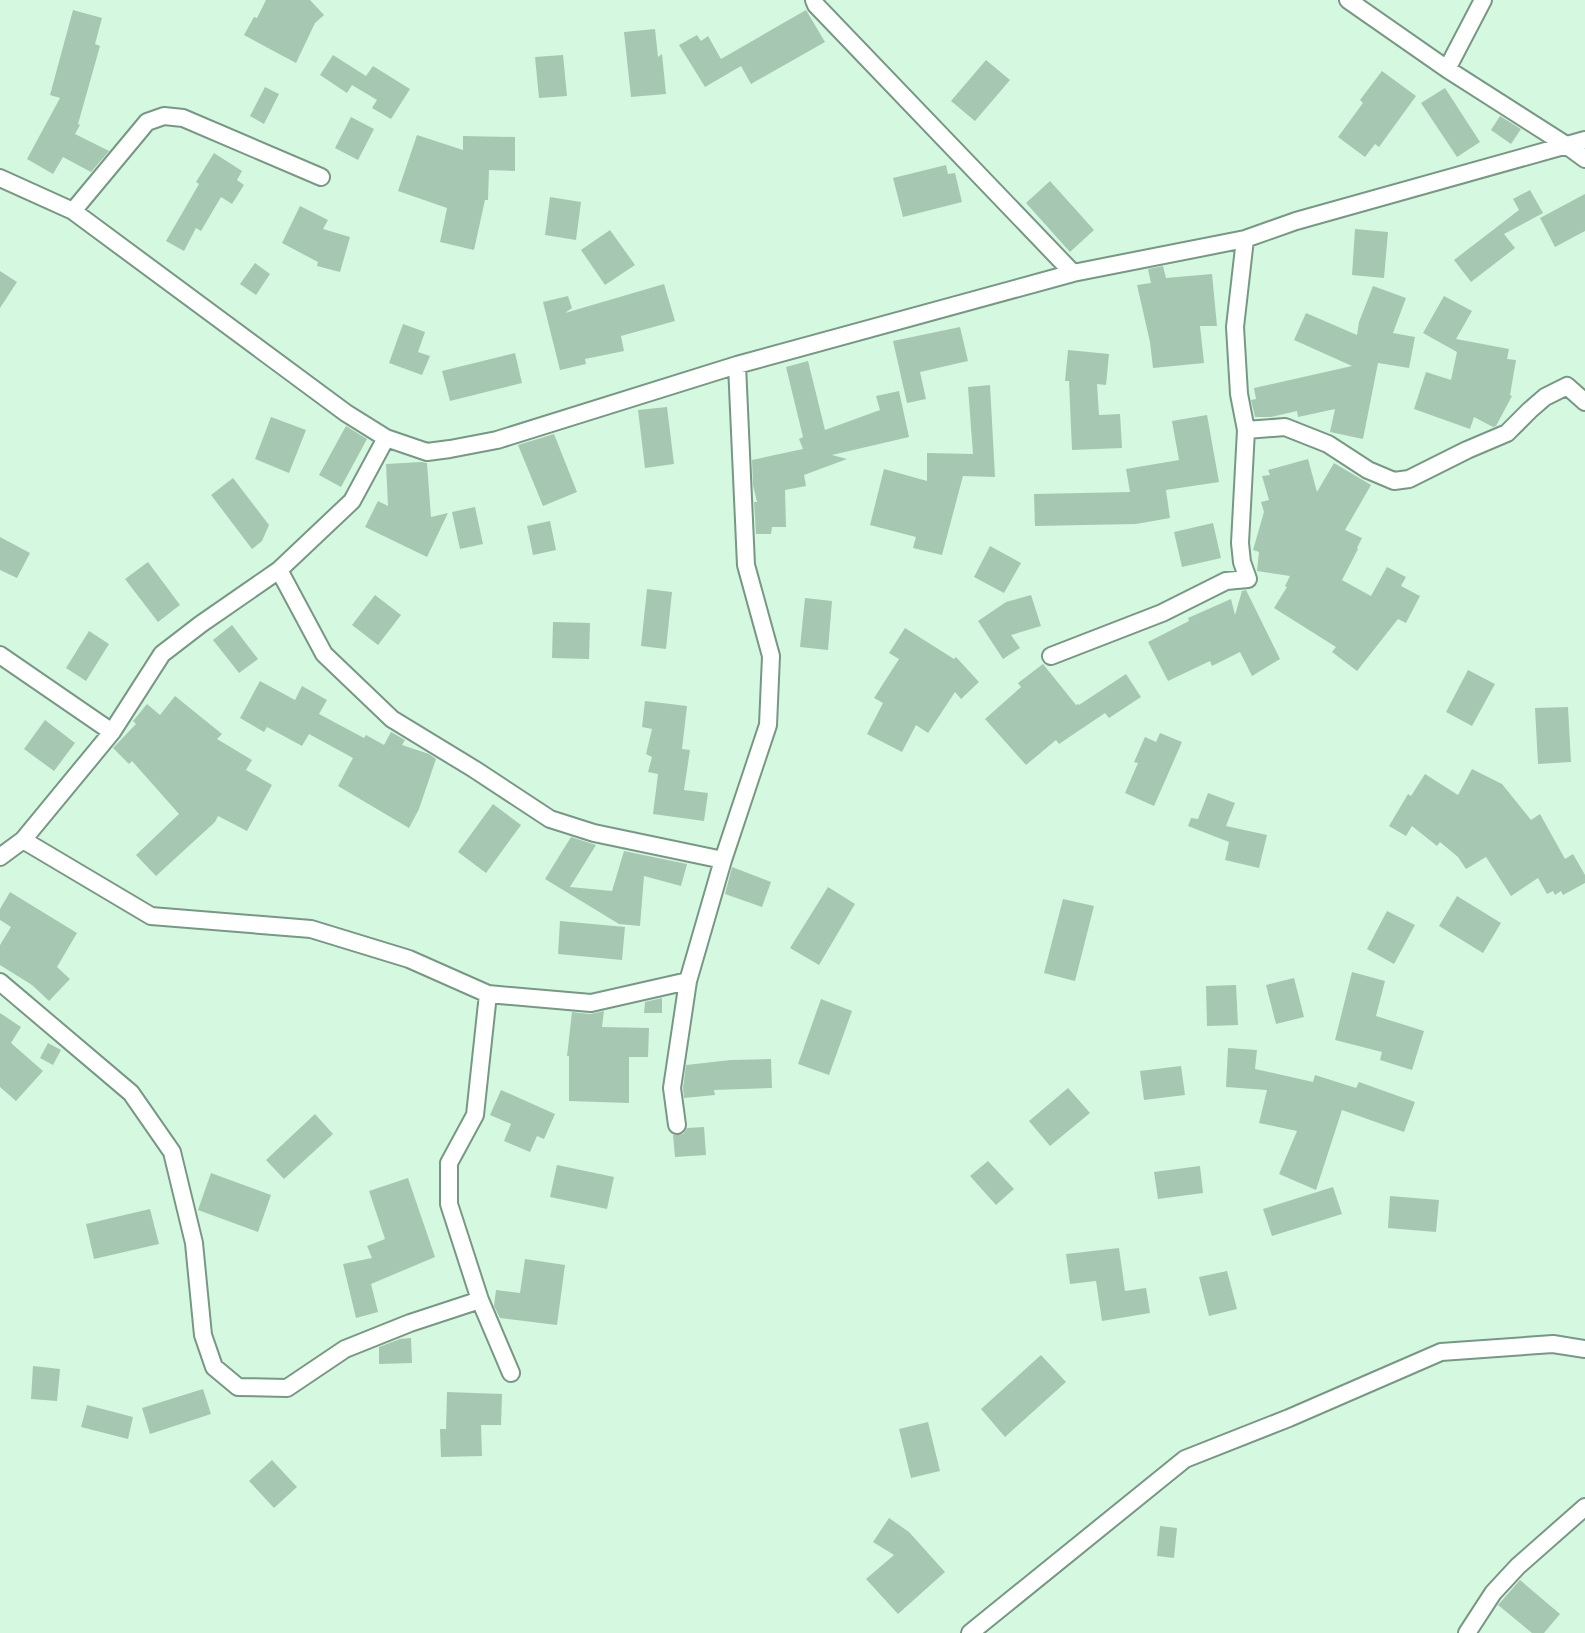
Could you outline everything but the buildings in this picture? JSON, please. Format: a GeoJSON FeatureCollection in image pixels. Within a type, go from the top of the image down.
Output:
{"type":"FeatureCollection","features":[{"type":"Feature","properties":{"kind":"street"},"geometry":{"type":"LineString","coordinates":[[814,0],[1073,273]]}},
{"type":"Feature","properties":{"kind":"street"},"geometry":{"type":"LineString","coordinates":[[1348,0],[1585,159]]}},
{"type":"Feature","properties":{"kind":"street"},"geometry":{"type":"LineString","coordinates":[[1447,69],[1483,0]]}},
{"type":"Feature","properties":{"kind":"street"},"geometry":{"type":"LineString","coordinates":[[73,211],[147,122],[164,116],[183,118],[321,177]]}},
{"type":"Feature","properties":{"kind":"street"},"geometry":{"type":"LineString","coordinates":[[1,180],[73,211],[346,413],[386,438],[427,452],[497,440],[737,365],[1073,273],[1245,239],[1296,221],[1585,140]]}},
{"type":"Feature","properties":{"kind":"street"},"geometry":{"type":"LineString","coordinates":[[1051,656],[1162,613],[1226,581],[1248,579],[1240,543],[1246,430],[1239,394],[1235,327],[1245,239]]}},
{"type":"Feature","properties":{"kind":"street"},"geometry":{"type":"LineString","coordinates":[[677,1125],[672,1088],[688,981],[723,860],[768,725],[771,656],[746,565],[737,365]]}},
{"type":"Feature","properties":{"kind":"street"},"geometry":{"type":"LineString","coordinates":[[1246,430],[1285,427],[1328,444],[1368,470],[1394,481],[1409,479],[1507,433],[1545,397],[1567,386],[1585,402]]}},
{"type":"Feature","properties":{"kind":"street"},"geometry":{"type":"LineString","coordinates":[[0,857],[23,840],[112,732],[162,654],[279,570],[352,501],[386,438]]}},
{"type":"Feature","properties":{"kind":"street"},"geometry":{"type":"LineString","coordinates":[[279,570],[324,654],[392,719],[550,819],[594,833],[723,860]]}},
{"type":"Feature","properties":{"kind":"street"},"geometry":{"type":"LineString","coordinates":[[0,655],[112,732]]}},
{"type":"Feature","properties":{"kind":"street"},"geometry":{"type":"LineString","coordinates":[[23,840],[151,916],[311,929],[409,959],[488,994],[591,1003],[688,981]]}},
{"type":"Feature","properties":{"kind":"street"},"geometry":{"type":"LineString","coordinates":[[0,982],[131,1093],[172,1152],[194,1243],[203,1335],[214,1367],[238,1387],[287,1388],[345,1349],[480,1300]]}},
{"type":"Feature","properties":{"kind":"street"},"geometry":{"type":"LineString","coordinates":[[488,994],[475,1115],[449,1163],[449,1204],[480,1300],[511,1373]]}},
{"type":"Feature","properties":{"kind":"street"},"geometry":{"type":"LineString","coordinates":[[970,1633],[1185,1459],[1441,1352],[1553,1344],[1585,1349]]}},
{"type":"Feature","properties":{"kind":"street"},"geometry":{"type":"LineString","coordinates":[[1467,1633],[1493,1593],[1518,1566],[1585,1507]]}}]}
